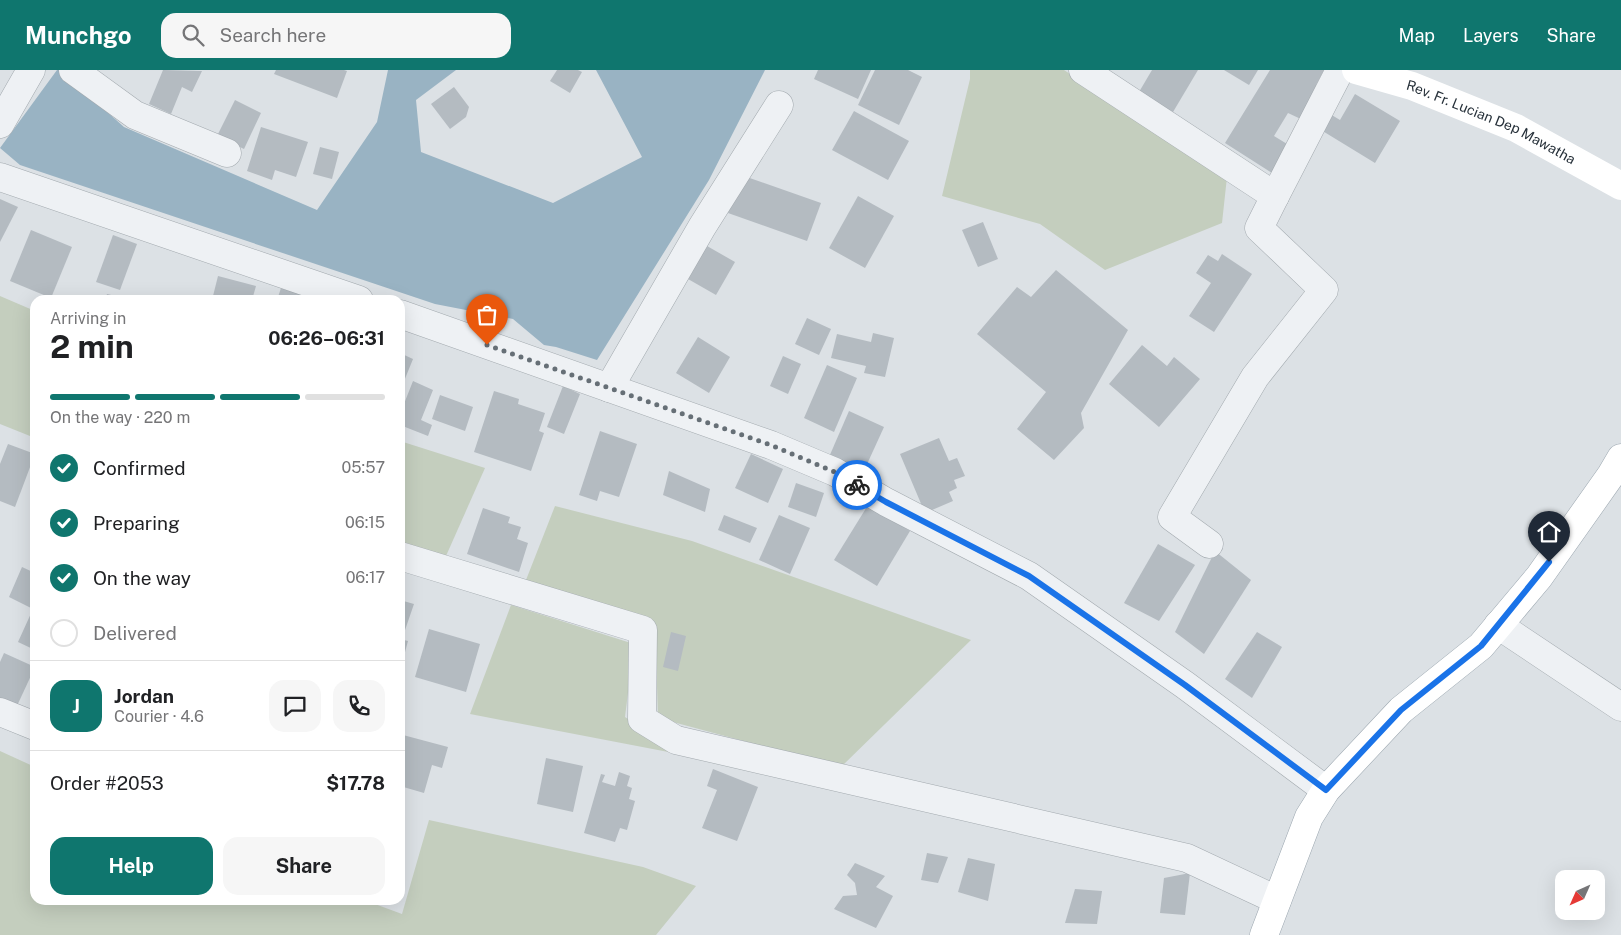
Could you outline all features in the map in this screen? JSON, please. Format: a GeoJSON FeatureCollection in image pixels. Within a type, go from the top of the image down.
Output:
{"type":"FeatureCollection","features":[{"type":"Feature","properties":{"kind":"main road","name":"Rev. Fr. Lucian Dep Mawatha"},"geometry":{"type":"LineString","coordinates":[[1356,70],[1412,86],[1516,128],[1621,186]]}},
{"type":"Feature","properties":{"kind":"main road"},"geometry":{"type":"LineString","coordinates":[[1264,935],[1309,818],[1326,790],[1401,710],[1481,646],[1538,577],[1611,475],[1621,458]]}},
{"type":"Feature","properties":{"kind":"street"},"geometry":{"type":"LineString","coordinates":[[0,124],[32,70]]}},
{"type":"Feature","properties":{"kind":"street"},"geometry":{"type":"LineString","coordinates":[[73,70],[136,116],[227,153]]}},
{"type":"Feature","properties":{"kind":"street"},"geometry":{"type":"LineString","coordinates":[[1083,70],[1275,196]]}},
{"type":"Feature","properties":{"kind":"street"},"geometry":{"type":"LineString","coordinates":[[1209,544],[1172,517],[1255,378],[1324,290],[1259,228],[1340,70]]}},
{"type":"Feature","properties":{"kind":"street"},"geometry":{"type":"LineString","coordinates":[[609,388],[702,227],[779,105]]}},
{"type":"Feature","properties":{"kind":"street"},"geometry":{"type":"LineString","coordinates":[[0,177],[344,295]]}},
{"type":"Feature","properties":{"kind":"street"},"geometry":{"type":"LineString","coordinates":[[405,316],[771,445],[835,472],[886,502],[1029,576],[1185,685],[1326,790]]}},
{"type":"Feature","properties":{"kind":"street"},"geometry":{"type":"LineString","coordinates":[[405,558],[644,630],[642,719],[676,740],[1187,858],[1277,900]]}},
{"type":"Feature","properties":{"kind":"street"},"geometry":{"type":"LineString","coordinates":[[1498,625],[1621,707]]}},
{"type":"Feature","properties":{"kind":"street"},"geometry":{"type":"LineString","coordinates":[[0,712],[30,724]]}},
{"type":"Feature","properties":{"kind":"green space"},"geometry":{"type":"Polygon","coordinates":[[[970,70],[1064,70],[1227,177],[1222,223],[1105,270],[1040,224],[942,196],[970,79],[970,70]]]}},
{"type":"Feature","properties":{"kind":"green space"},"geometry":{"type":"Polygon","coordinates":[[[0,296],[30,309],[30,436],[0,424],[0,296]]]}},
{"type":"Feature","properties":{"kind":"green space"},"geometry":{"type":"Polygon","coordinates":[[[405,443],[485,468],[446,556],[405,544],[405,443]]]}},
{"type":"Feature","properties":{"kind":"green space"},"geometry":{"type":"Polygon","coordinates":[[[555,506],[692,541],[971,640],[841,767],[658,718],[655,622],[526,580],[555,506]]]}},
{"type":"Feature","properties":{"kind":"green space"},"geometry":{"type":"Polygon","coordinates":[[[511,605],[634,644],[625,717],[684,755],[470,714],[511,605]]]}},
{"type":"Feature","properties":{"kind":"green space"},"geometry":{"type":"Polygon","coordinates":[[[0,751],[30,765],[30,905],[378,905],[402,914],[429,820],[643,867],[696,886],[656,935],[0,935],[0,751]]]}},
{"type":"Feature","properties":{"kind":"water"},"geometry":{"type":"Polygon","coordinates":[[[57,70],[60,70],[124,127],[317,210],[377,122],[388,70],[456,70],[416,100],[421,152],[553,203],[642,157],[596,70],[765,70],[709,180],[597,360],[544,345],[513,319],[435,304],[20,165],[0,148],[57,70]]]}},
{"type":"Feature","properties":{"kind":"building"},"geometry":{"type":"Polygon","coordinates":[[[163,70],[202,71],[192,92],[182,87],[171,114],[149,104],[163,70]]]}},
{"type":"Feature","properties":{"kind":"building"},"geometry":{"type":"Polygon","coordinates":[[[276,70],[347,71],[337,98],[274,74],[276,70]]]}},
{"type":"Feature","properties":{"kind":"building"},"geometry":{"type":"Polygon","coordinates":[[[557,70],[578,70],[582,72],[570,93],[550,81],[557,70]]]}},
{"type":"Feature","properties":{"kind":"building"},"geometry":{"type":"Polygon","coordinates":[[[818,70],[871,70],[858,99],[814,79],[818,70]]]}},
{"type":"Feature","properties":{"kind":"building"},"geometry":{"type":"Polygon","coordinates":[[[875,70],[908,70],[922,77],[899,125],[858,105],[875,70]]]}},
{"type":"Feature","properties":{"kind":"building"},"geometry":{"type":"Polygon","coordinates":[[[1152,70],[1198,70],[1173,112],[1139,92],[1152,70]]]}},
{"type":"Feature","properties":{"kind":"building"},"geometry":{"type":"Polygon","coordinates":[[[1224,70],[1258,70],[1249,85],[1224,70]]]}},
{"type":"Feature","properties":{"kind":"building"},"geometry":{"type":"Polygon","coordinates":[[[1270,70],[1324,70],[1316,85],[1322,89],[1305,121],[1288,113],[1274,136],[1292,147],[1275,175],[1225,143],[1270,70]]]}},
{"type":"Feature","properties":{"kind":"building"},"geometry":{"type":"Polygon","coordinates":[[[454,87],[469,107],[466,117],[450,129],[431,104],[454,87]]]}},
{"type":"Feature","properties":{"kind":"building"},"geometry":{"type":"Polygon","coordinates":[[[1355,94],[1400,121],[1375,163],[1321,130],[1330,114],[1340,120],[1355,94]]]}},
{"type":"Feature","properties":{"kind":"building"},"geometry":{"type":"Polygon","coordinates":[[[235,100],[261,113],[244,149],[217,136],[235,100]]]}},
{"type":"Feature","properties":{"kind":"building"},"geometry":{"type":"Polygon","coordinates":[[[854,111],[909,141],[888,180],[832,150],[854,111]]]}},
{"type":"Feature","properties":{"kind":"building"},"geometry":{"type":"Polygon","coordinates":[[[261,127],[308,142],[296,177],[275,170],[272,180],[247,171],[261,127]]]}},
{"type":"Feature","properties":{"kind":"building"},"geometry":{"type":"Polygon","coordinates":[[[320,147],[339,152],[332,179],[313,174],[320,147]]]}},
{"type":"Feature","properties":{"kind":"building"},"geometry":{"type":"Polygon","coordinates":[[[741,175],[821,203],[807,241],[728,213],[741,175]]]}},
{"type":"Feature","properties":{"kind":"building"},"geometry":{"type":"Polygon","coordinates":[[[858,196],[894,216],[865,268],[829,248],[858,196]]]}},
{"type":"Feature","properties":{"kind":"building"},"geometry":{"type":"Polygon","coordinates":[[[0,199],[18,207],[0,242],[0,199]]]}},
{"type":"Feature","properties":{"kind":"building"},"geometry":{"type":"Polygon","coordinates":[[[983,222],[998,259],[978,267],[962,230],[983,222]]]}},
{"type":"Feature","properties":{"kind":"building"},"geometry":{"type":"Polygon","coordinates":[[[31,230],[72,247],[52,295],[44,295],[10,281],[31,230]]]}},
{"type":"Feature","properties":{"kind":"building"},"geometry":{"type":"Polygon","coordinates":[[[113,235],[137,244],[120,290],[96,282],[113,235]]]}},
{"type":"Feature","properties":{"kind":"building"},"geometry":{"type":"Polygon","coordinates":[[[707,246],[735,262],[716,295],[688,279],[707,246]]]}},
{"type":"Feature","properties":{"kind":"building"},"geometry":{"type":"Polygon","coordinates":[[[1222,254],[1252,274],[1214,332],[1189,316],[1211,283],[1196,273],[1208,255],[1218,261],[1222,254]]]}},
{"type":"Feature","properties":{"kind":"building"},"geometry":{"type":"Polygon","coordinates":[[[1056,270],[1128,330],[1081,413],[1084,428],[1054,460],[1017,429],[1046,392],[977,334],[1017,287],[1031,297],[1056,270]]]}},
{"type":"Feature","properties":{"kind":"building"},"geometry":{"type":"Polygon","coordinates":[[[218,276],[256,286],[253,295],[213,295],[218,276]]]}},
{"type":"Feature","properties":{"kind":"building"},"geometry":{"type":"Polygon","coordinates":[[[282,285],[312,295],[279,295],[282,285]]]}},
{"type":"Feature","properties":{"kind":"building"},"geometry":{"type":"Polygon","coordinates":[[[807,318],[831,329],[819,355],[795,344],[807,318]]]}},
{"type":"Feature","properties":{"kind":"building"},"geometry":{"type":"Polygon","coordinates":[[[873,333],[894,338],[885,377],[864,373],[866,366],[831,358],[837,334],[871,342],[873,333]]]}},
{"type":"Feature","properties":{"kind":"building"},"geometry":{"type":"Polygon","coordinates":[[[698,337],[730,357],[709,393],[676,373],[698,337]]]}},
{"type":"Feature","properties":{"kind":"building"},"geometry":{"type":"Polygon","coordinates":[[[1142,345],[1167,366],[1174,357],[1200,379],[1159,427],[1109,384],[1142,345]]]}},
{"type":"Feature","properties":{"kind":"building"},"geometry":{"type":"Polygon","coordinates":[[[405,355],[413,359],[405,379],[405,355]]]}},
{"type":"Feature","properties":{"kind":"building"},"geometry":{"type":"Polygon","coordinates":[[[783,356],[801,364],[788,394],[770,386],[783,356]]]}},
{"type":"Feature","properties":{"kind":"building"},"geometry":{"type":"Polygon","coordinates":[[[827,365],[857,378],[834,432],[804,418],[827,365]]]}},
{"type":"Feature","properties":{"kind":"building"},"geometry":{"type":"Polygon","coordinates":[[[413,381],[433,390],[421,420],[432,425],[428,436],[405,427],[405,401],[413,381]]]}},
{"type":"Feature","properties":{"kind":"building"},"geometry":{"type":"Polygon","coordinates":[[[563,386],[580,394],[564,434],[547,427],[563,386]]]}},
{"type":"Feature","properties":{"kind":"building"},"geometry":{"type":"Polygon","coordinates":[[[494,391],[519,399],[518,404],[545,413],[539,431],[544,433],[531,471],[474,452],[494,391]]]}},
{"type":"Feature","properties":{"kind":"building"},"geometry":{"type":"Polygon","coordinates":[[[440,395],[473,407],[465,431],[432,419],[440,395]]]}},
{"type":"Feature","properties":{"kind":"building"},"geometry":{"type":"Polygon","coordinates":[[[849,411],[884,427],[863,473],[829,457],[849,411]]]}},
{"type":"Feature","properties":{"kind":"building"},"geometry":{"type":"Polygon","coordinates":[[[600,431],[637,444],[619,497],[600,491],[597,501],[579,495],[600,431]]]}},
{"type":"Feature","properties":{"kind":"building"},"geometry":{"type":"Polygon","coordinates":[[[939,438],[949,461],[957,458],[965,476],[954,480],[957,488],[949,492],[953,501],[925,513],[900,454],[939,438]]]}},
{"type":"Feature","properties":{"kind":"building"},"geometry":{"type":"Polygon","coordinates":[[[8,444],[30,452],[30,467],[15,507],[0,501],[0,464],[8,444]]]}},
{"type":"Feature","properties":{"kind":"building"},"geometry":{"type":"Polygon","coordinates":[[[751,454],[783,469],[768,503],[735,488],[751,454]]]}},
{"type":"Feature","properties":{"kind":"building"},"geometry":{"type":"Polygon","coordinates":[[[669,471],[710,489],[705,512],[663,495],[669,471]]]}},
{"type":"Feature","properties":{"kind":"building"},"geometry":{"type":"Polygon","coordinates":[[[796,483],[824,493],[816,517],[788,507],[796,483]]]}},
{"type":"Feature","properties":{"kind":"building"},"geometry":{"type":"Polygon","coordinates":[[[868,505],[910,531],[877,586],[834,560],[868,505]]]}},
{"type":"Feature","properties":{"kind":"building"},"geometry":{"type":"Polygon","coordinates":[[[483,508],[510,517],[508,523],[521,527],[517,539],[528,543],[519,572],[467,554],[483,508]]]}},
{"type":"Feature","properties":{"kind":"building"},"geometry":{"type":"Polygon","coordinates":[[[724,515],[757,528],[750,543],[718,530],[724,515]]]}},
{"type":"Feature","properties":{"kind":"building"},"geometry":{"type":"Polygon","coordinates":[[[779,515],[810,528],[790,574],[759,560],[779,515]]]}},
{"type":"Feature","properties":{"kind":"building"},"geometry":{"type":"Polygon","coordinates":[[[1158,544],[1195,565],[1159,621],[1124,603],[1158,544]]]}},
{"type":"Feature","properties":{"kind":"building"},"geometry":{"type":"Polygon","coordinates":[[[1215,551],[1251,580],[1204,654],[1175,632],[1215,551]]]}},
{"type":"Feature","properties":{"kind":"building"},"geometry":{"type":"Polygon","coordinates":[[[22,567],[30,571],[30,608],[9,597],[22,567]]]}},
{"type":"Feature","properties":{"kind":"building"},"geometry":{"type":"Polygon","coordinates":[[[405,601],[414,604],[405,630],[405,601]]]}},
{"type":"Feature","properties":{"kind":"building"},"geometry":{"type":"Polygon","coordinates":[[[30,616],[30,648],[18,642],[30,616]]]}},
{"type":"Feature","properties":{"kind":"building"},"geometry":{"type":"Polygon","coordinates":[[[429,629],[480,644],[466,692],[415,677],[429,629]]]}},
{"type":"Feature","properties":{"kind":"building"},"geometry":{"type":"Polygon","coordinates":[[[671,632],[686,636],[678,671],[663,667],[671,632]]]}},
{"type":"Feature","properties":{"kind":"building"},"geometry":{"type":"Polygon","coordinates":[[[1257,632],[1282,647],[1252,698],[1225,679],[1257,632]]]}},
{"type":"Feature","properties":{"kind":"building"},"geometry":{"type":"Polygon","coordinates":[[[405,640],[408,641],[405,652],[405,640]]]}},
{"type":"Feature","properties":{"kind":"building"},"geometry":{"type":"Polygon","coordinates":[[[4,653],[30,665],[30,678],[16,708],[0,701],[0,662],[4,653]]]}},
{"type":"Feature","properties":{"kind":"building"},"geometry":{"type":"Polygon","coordinates":[[[405,736],[448,747],[442,768],[432,765],[424,793],[405,787],[405,736]]]}},
{"type":"Feature","properties":{"kind":"building"},"geometry":{"type":"Polygon","coordinates":[[[546,758],[583,766],[573,812],[537,804],[546,758]]]}},
{"type":"Feature","properties":{"kind":"building"},"geometry":{"type":"Polygon","coordinates":[[[713,769],[758,787],[737,841],[702,828],[717,790],[707,786],[713,769]]]}},
{"type":"Feature","properties":{"kind":"building"},"geometry":{"type":"Polygon","coordinates":[[[619,772],[630,776],[627,786],[632,788],[629,799],[635,801],[627,830],[620,828],[615,842],[584,833],[601,774],[605,775],[602,782],[615,786],[619,772]]]}},
{"type":"Feature","properties":{"kind":"building"},"geometry":{"type":"Polygon","coordinates":[[[927,853],[948,857],[938,883],[921,880],[927,853]]]}},
{"type":"Feature","properties":{"kind":"building"},"geometry":{"type":"Polygon","coordinates":[[[968,858],[995,864],[988,901],[958,892],[968,858]]]}},
{"type":"Feature","properties":{"kind":"building"},"geometry":{"type":"Polygon","coordinates":[[[855,863],[885,876],[876,887],[893,896],[876,928],[834,909],[843,896],[857,895],[855,883],[847,875],[855,863]]]}},
{"type":"Feature","properties":{"kind":"building"},"geometry":{"type":"Polygon","coordinates":[[[1190,873],[1185,915],[1160,913],[1164,878],[1190,873]]]}},
{"type":"Feature","properties":{"kind":"building"},"geometry":{"type":"Polygon","coordinates":[[[1075,889],[1102,891],[1097,924],[1065,923],[1075,889]]]}},
{"type":"Feature","properties":{"kind":"way so far"},"geometry":{"type":"LineString","coordinates":[[487,345],[771,445],[835,472],[857,485]]}},
{"type":"Feature","properties":{"kind":"route"},"geometry":{"type":"LineString","coordinates":[[857,485],[1029,576],[1185,685],[1326,790],[1401,710],[1481,646],[1549,562]]}}]}
